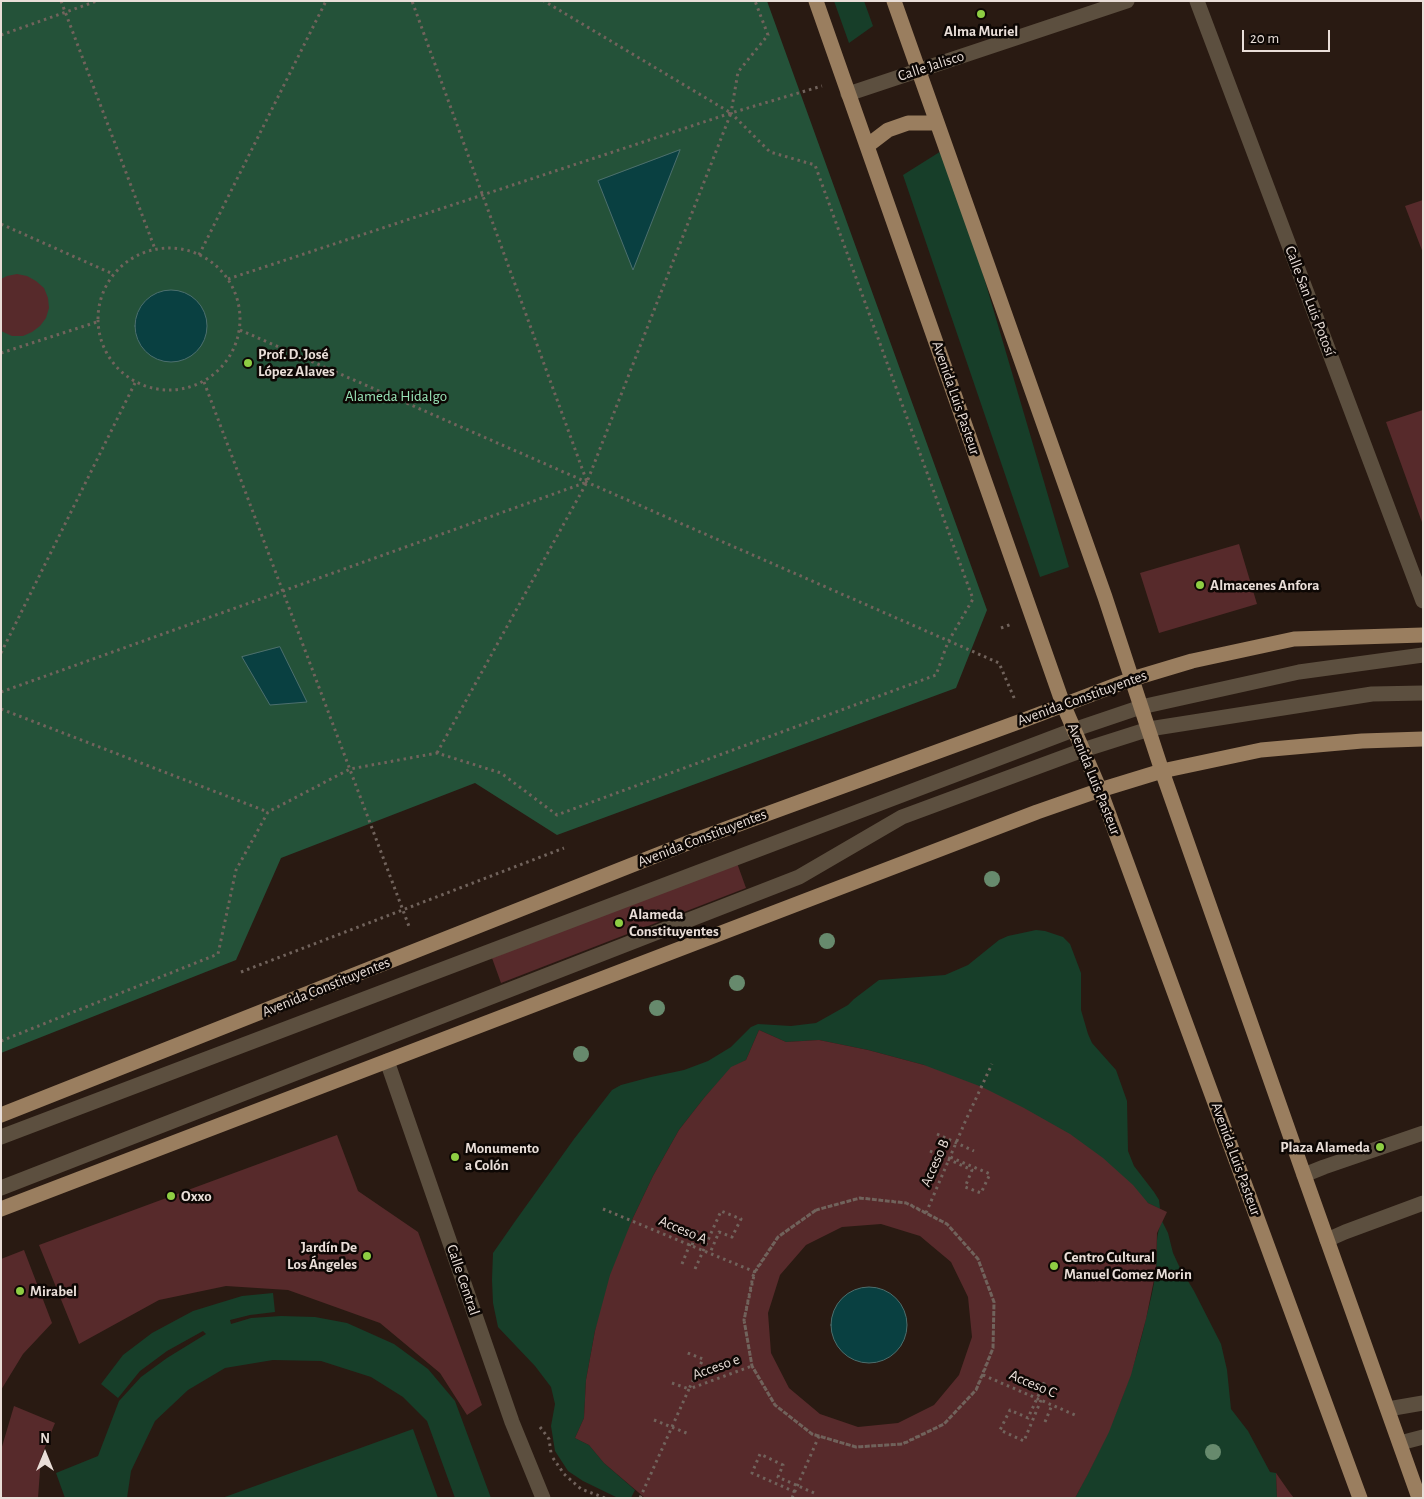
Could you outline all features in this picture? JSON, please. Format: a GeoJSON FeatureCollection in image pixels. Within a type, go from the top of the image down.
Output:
{"type":"FeatureCollection","features":[{"type":"Feature","properties":{"kind":"main road","name":"Avenida Luis Pasteur"},"geometry":{"type":"LineString","coordinates":[[816,1],[1063,704],[1100,790],[1360,1498]]}},
{"type":"Feature","properties":{"kind":"main road"},"geometry":{"type":"LineString","coordinates":[[894,1],[1098,578],[1162,771],[1419,1498]]}},
{"type":"Feature","properties":{"kind":"main road"},"geometry":{"type":"LineString","coordinates":[[867,146],[888,130],[908,123],[937,123]]}},
{"type":"Feature","properties":{"kind":"main road","name":"Avenida Constituyentes"},"geometry":{"type":"LineString","coordinates":[[1,1115],[690,842],[1132,679],[1192,661],[1294,639],[1423,635]]}},
{"type":"Feature","properties":{"kind":"main road"},"geometry":{"type":"LineString","coordinates":[[1,1209],[1037,812],[1100,790],[1162,771],[1261,750],[1362,741],[1423,739]]}},
{"type":"Feature","properties":{"kind":"street","name":"Calle Jalisco"},"geometry":{"type":"LineString","coordinates":[[848,94],[1127,1]]}},
{"type":"Feature","properties":{"kind":"street","name":"Calle San Luis Potosí"},"geometry":{"type":"LineString","coordinates":[[1197,1],[1423,601]]}},
{"type":"Feature","properties":{"kind":"street"},"geometry":{"type":"LineString","coordinates":[[1,1137],[1074,730],[1141,707],[1299,672],[1423,655]]}},
{"type":"Feature","properties":{"kind":"street"},"geometry":{"type":"LineString","coordinates":[[1,1188],[799,877],[902,817],[1083,750],[1149,729],[1372,694],[1423,693]]}},
{"type":"Feature","properties":{"kind":"street","name":"Calle Central"},"geometry":{"type":"LineString","coordinates":[[387,1061],[512,1422],[542,1498]]}},
{"type":"Feature","properties":{"kind":"street"},"geometry":{"type":"LineString","coordinates":[[1304,1175],[1423,1133]]}},
{"type":"Feature","properties":{"kind":"street"},"geometry":{"type":"LineString","coordinates":[[1327,1240],[1423,1203]]}},
{"type":"Feature","properties":{"kind":"street"},"geometry":{"type":"LineString","coordinates":[[1388,1409],[1423,1403]]}},
{"type":"Feature","properties":{"kind":"street"},"geometry":{"type":"LineString","coordinates":[[1400,1443],[1423,1437]]}},
{"type":"Feature","properties":{"kind":"path"},"geometry":{"type":"LineString","coordinates":[[61,1],[155,250]]}},
{"type":"Feature","properties":{"kind":"path"},"geometry":{"type":"LineString","coordinates":[[1,35],[96,1]]}},
{"type":"Feature","properties":{"kind":"path"},"geometry":{"type":"LineString","coordinates":[[199,255],[326,1]]}},
{"type":"Feature","properties":{"kind":"path"},"geometry":{"type":"LineString","coordinates":[[412,1],[587,482]]}},
{"type":"Feature","properties":{"kind":"path"},"geometry":{"type":"LineString","coordinates":[[1,1041],[218,954],[236,870],[268,812],[350,769],[437,753],[501,773],[557,814],[936,675],[948,642],[973,598],[815,164],[770,152],[731,113],[544,1]]}},
{"type":"Feature","properties":{"kind":"path"},"geometry":{"type":"LineString","coordinates":[[437,753],[587,482],[731,113],[738,72],[768,35],[755,1]]}},
{"type":"Feature","properties":{"kind":"path"},"geometry":{"type":"LineString","coordinates":[[228,279],[731,113],[812,89]]}},
{"type":"Feature","properties":{"kind":"path"},"geometry":{"type":"LineString","coordinates":[[1,224],[114,274]]}},
{"type":"Feature","properties":{"kind":"path"},"geometry":{"type":"LineString","coordinates":[[170,248],[185,250],[210,261],[228,279],[236,295],[240,312],[240,330],[234,350],[221,368],[204,382],[182,390],[158,390],[135,383],[120,372],[108,358],[100,341],[97,322],[98,305],[104,288],[125,263],[139,254],[155,250],[170,248]]}},
{"type":"Feature","properties":{"kind":"path"},"geometry":{"type":"LineString","coordinates":[[1,354],[97,322]]}},
{"type":"Feature","properties":{"kind":"path"},"geometry":{"type":"LineString","coordinates":[[240,330],[998,663],[1024,720]]}},
{"type":"Feature","properties":{"kind":"path"},"geometry":{"type":"LineString","coordinates":[[204,382],[403,910]]}},
{"type":"Feature","properties":{"kind":"path"},"geometry":{"type":"LineString","coordinates":[[1,653],[135,383]]}},
{"type":"Feature","properties":{"kind":"path"},"geometry":{"type":"LineString","coordinates":[[1,692],[587,482]]}},
{"type":"Feature","properties":{"kind":"path"},"geometry":{"type":"LineString","coordinates":[[1,710],[268,812]]}},
{"type":"Feature","properties":{"kind":"path"},"geometry":{"type":"LineString","coordinates":[[240,972],[564,848]]}},
{"type":"Feature","properties":{"kind":"path","name":"Acceso B"},"geometry":{"type":"LineString","coordinates":[[926,1213],[992,1064]]}},
{"type":"Feature","properties":{"kind":"path"},"geometry":{"type":"LineString","coordinates":[[937,1134],[974,1152]]}},
{"type":"Feature","properties":{"kind":"path"},"geometry":{"type":"LineString","coordinates":[[930,1151],[949,1158],[990,1174],[981,1193],[965,1187],[972,1170],[949,1158]]}},
{"type":"Feature","properties":{"kind":"path"},"geometry":{"type":"LineString","coordinates":[[860,1198],[906,1203],[926,1213],[947,1224],[978,1259],[994,1302],[993,1348],[976,1390],[944,1424],[902,1444],[856,1447],[812,1434],[775,1405],[752,1366],[744,1320],[755,1272],[778,1237],[816,1210],[860,1198]]}},
{"type":"Feature","properties":{"kind":"path","name":"Acceso A"},"geometry":{"type":"LineString","coordinates":[[603,1209],[755,1272]]}},
{"type":"Feature","properties":{"kind":"path"},"geometry":{"type":"LineString","coordinates":[[695,1269],[722,1211],[741,1219],[732,1237],[719,1232],[710,1253]]}},
{"type":"Feature","properties":{"kind":"path"},"geometry":{"type":"LineString","coordinates":[[692,1245],[698,1229]]}},
{"type":"Feature","properties":{"kind":"path"},"geometry":{"type":"LineString","coordinates":[[682,1264],[690,1244],[755,1272]]}},
{"type":"Feature","properties":{"kind":"path"},"geometry":{"type":"LineString","coordinates":[[685,1352],[703,1359],[688,1389]]}},
{"type":"Feature","properties":{"kind":"path","name":"Acceso e"},"geometry":{"type":"LineString","coordinates":[[672,1383],[688,1389],[752,1366]]}},
{"type":"Feature","properties":{"kind":"path","name":"Acceso C"},"geometry":{"type":"LineString","coordinates":[[982,1374],[1075,1415]]}},
{"type":"Feature","properties":{"kind":"path"},"geometry":{"type":"LineString","coordinates":[[1042,1400],[1024,1441],[1000,1430],[1010,1410],[1028,1418],[1045,1381]]}},
{"type":"Feature","properties":{"kind":"path","name":"Acceso e"},"geometry":{"type":"LineString","coordinates":[[640,1498],[688,1389]]}},
{"type":"Feature","properties":{"kind":"path"},"geometry":{"type":"LineString","coordinates":[[1037,1398],[1042,1400],[1052,1405],[1045,1422],[1052,1404]]}},
{"type":"Feature","properties":{"kind":"path"},"geometry":{"type":"LineString","coordinates":[[654,1420],[688,1434]]}},
{"type":"Feature","properties":{"kind":"path"},"geometry":{"type":"LineString","coordinates":[[792,1498],[819,1436]]}},
{"type":"Feature","properties":{"kind":"path"},"geometry":{"type":"LineString","coordinates":[[795,1492],[752,1473],[760,1454],[783,1465],[778,1477],[813,1494]]}},
{"type":"Feature","properties":{"kind":"path"},"geometry":{"type":"LineString","coordinates":[[792,1498],[797,1487]]}},
{"type":"Feature","properties":{"kind":"green space","name":"Alameda Hidalgo"},"geometry":{"type":"Polygon","coordinates":[[[1,1],[767,1],[987,610],[956,688],[557,835],[475,783],[281,858],[236,960],[1,1053],[1,1]]]}},
{"type":"Feature","properties":{"kind":"green space"},"geometry":{"type":"Polygon","coordinates":[[[834,1],[864,1],[873,26],[849,43],[834,1]]]}},
{"type":"Feature","properties":{"kind":"green space"},"geometry":{"type":"Polygon","coordinates":[[[946,148],[1069,567],[1040,577],[903,175],[946,148]]]}},
{"type":"Feature","properties":{"kind":"green space"},"geometry":{"type":"Polygon","coordinates":[[[1036,930],[1063,937],[1070,944],[1081,973],[1081,1010],[1088,1034],[1092,1043],[1116,1070],[1127,1101],[1128,1151],[1134,1166],[1159,1200],[1160,1209],[924,1065],[868,1050],[819,1040],[786,1042],[759,1030],[746,1060],[731,1068],[704,1098],[679,1130],[653,1176],[632,1220],[595,1331],[586,1380],[584,1418],[575,1438],[589,1445],[604,1463],[635,1490],[631,1498],[618,1498],[583,1481],[568,1471],[555,1451],[551,1426],[555,1404],[551,1387],[535,1366],[498,1327],[493,1303],[493,1253],[574,1139],[612,1090],[621,1085],[684,1070],[708,1061],[731,1047],[751,1027],[758,1024],[791,1026],[816,1023],[848,1005],[879,980],[945,975],[968,965],[999,940],[1008,936],[1036,930]]]}},
{"type":"Feature","properties":{"kind":"green space"},"geometry":{"type":"Polygon","coordinates":[[[1162,1221],[1179,1266],[1221,1344],[1227,1370],[1231,1409],[1248,1431],[1270,1472],[1276,1473],[1277,1498],[1075,1498],[1097,1455],[1126,1388],[1140,1342],[1153,1288],[1156,1270],[1157,1239],[1162,1221]]]}},
{"type":"Feature","properties":{"kind":"green space"},"geometry":{"type":"Polygon","coordinates":[[[273,1293],[275,1312],[230,1320],[231,1324],[251,1318],[281,1316],[315,1317],[347,1323],[394,1344],[428,1369],[455,1401],[491,1498],[455,1498],[427,1421],[403,1397],[371,1377],[321,1361],[273,1360],[225,1368],[188,1390],[155,1421],[131,1471],[127,1498],[65,1498],[56,1473],[98,1456],[119,1401],[141,1377],[167,1358],[206,1334],[203,1331],[167,1351],[140,1371],[118,1398],[101,1384],[123,1355],[152,1333],[193,1311],[242,1296],[273,1293]]]}},
{"type":"Feature","properties":{"kind":"green space"},"geometry":{"type":"Polygon","coordinates":[[[413,1429],[438,1498],[222,1498],[413,1429]]]}},
{"type":"Feature","properties":{"kind":"water"},"geometry":{"type":"Polygon","coordinates":[[[680,150],[633,270],[598,181],[680,150]]]}},
{"type":"Feature","properties":{"kind":"water"},"geometry":{"type":"Polygon","coordinates":[[[178,290],[197,300],[205,312],[207,326],[205,340],[197,352],[185,360],[164,362],[145,352],[137,340],[135,319],[145,300],[157,292],[178,290]]]}},
{"type":"Feature","properties":{"kind":"water"},"geometry":{"type":"Polygon","coordinates":[[[280,647],[307,702],[270,705],[242,657],[280,647]]]}},
{"type":"Feature","properties":{"kind":"water"},"geometry":{"type":"Polygon","coordinates":[[[869,1287],[883,1290],[896,1298],[904,1311],[907,1325],[904,1339],[896,1352],[883,1360],[869,1363],[855,1360],[842,1352],[834,1339],[831,1325],[834,1311],[842,1298],[855,1290],[869,1287]]]}},
{"type":"Feature","properties":{"kind":"building"},"geometry":{"type":"Polygon","coordinates":[[[1423,200],[1423,253],[1405,206],[1423,200]]]}},
{"type":"Feature","properties":{"kind":"building"},"geometry":{"type":"Polygon","coordinates":[[[17,274],[27,276],[44,288],[49,308],[46,318],[40,326],[23,336],[12,336],[1,331],[1,279],[17,274]]]}},
{"type":"Feature","properties":{"kind":"building"},"geometry":{"type":"Polygon","coordinates":[[[1423,410],[1423,525],[1386,422],[1423,410]]]}},
{"type":"Feature","properties":{"kind":"building"},"geometry":{"type":"Polygon","coordinates":[[[1239,544],[1257,604],[1159,633],[1140,573],[1239,544]]]}},
{"type":"Feature","properties":{"kind":"building","name":"Alameda Constituyentes"},"geometry":{"type":"Polygon","coordinates":[[[737,863],[746,888],[501,983],[492,958],[737,863]]]}},
{"type":"Feature","properties":{"kind":"building","name":"Centro Cultural Manuel Gomez Morin"},"geometry":{"type":"Polygon","coordinates":[[[759,1030],[786,1042],[819,1040],[868,1050],[924,1065],[982,1087],[1070,1134],[1103,1158],[1133,1185],[1148,1203],[1167,1212],[1157,1233],[1156,1270],[1146,1319],[1131,1375],[1109,1432],[1075,1498],[645,1498],[604,1463],[589,1445],[575,1438],[584,1418],[586,1380],[595,1331],[610,1275],[632,1220],[653,1176],[679,1130],[731,1067],[746,1060],[759,1030]],[[881,1224],[842,1227],[806,1245],[780,1275],[768,1313],[771,1353],[789,1388],[820,1414],[858,1427],[898,1423],[934,1405],[959,1375],[972,1337],[968,1297],[951,1262],[920,1236],[881,1224]]]}},
{"type":"Feature","properties":{"kind":"building"},"geometry":{"type":"Polygon","coordinates":[[[337,1135],[358,1191],[418,1232],[482,1405],[467,1415],[440,1373],[380,1323],[288,1290],[226,1286],[159,1300],[79,1344],[39,1245],[337,1135]]]}},
{"type":"Feature","properties":{"kind":"building","name":"Mirabel"},"geometry":{"type":"Polygon","coordinates":[[[24,1250],[52,1323],[23,1354],[1,1390],[1,1259],[24,1250]]]}},
{"type":"Feature","properties":{"kind":"building"},"geometry":{"type":"Polygon","coordinates":[[[14,1406],[55,1423],[41,1457],[38,1498],[1,1498],[1,1450],[14,1406]]]}},
{"type":"Feature","properties":{"kind":"building"},"geometry":{"type":"Polygon","coordinates":[[[1276,1473],[1290,1493],[1294,1498],[1277,1498],[1276,1473]]]}},
{"type":"Feature","properties":{"kind":"place","name":"Alma Muriel"},"geometry":{"type":"Point","coordinates":[981,14]}},
{"type":"Feature","properties":{"kind":"place","name":"Prof. D. José López Alaves"},"geometry":{"type":"Point","coordinates":[248,363]}},
{"type":"Feature","properties":{"kind":"place","name":"Almacenes Anfora"},"geometry":{"type":"Point","coordinates":[1200,585]}},
{"type":"Feature","properties":{"kind":"place","name":"Alameda Constituyentes"},"geometry":{"type":"Point","coordinates":[619,923]}},
{"type":"Feature","properties":{"kind":"place","name":"Plaza Alameda"},"geometry":{"type":"Point","coordinates":[1380,1147]}},
{"type":"Feature","properties":{"kind":"place","name":"Monumento a Colón"},"geometry":{"type":"Point","coordinates":[455,1157]}},
{"type":"Feature","properties":{"kind":"place","name":"Oxxo"},"geometry":{"type":"Point","coordinates":[171,1196]}},
{"type":"Feature","properties":{"kind":"place","name":"Jardín De Los Ángeles"},"geometry":{"type":"Point","coordinates":[367,1256]}},
{"type":"Feature","properties":{"kind":"place","name":"Centro Cultural Manuel Gomez Morin"},"geometry":{"type":"Point","coordinates":[1054,1266]}},
{"type":"Feature","properties":{"kind":"place","name":"Mirabel"},"geometry":{"type":"Point","coordinates":[20,1291]}}]}
